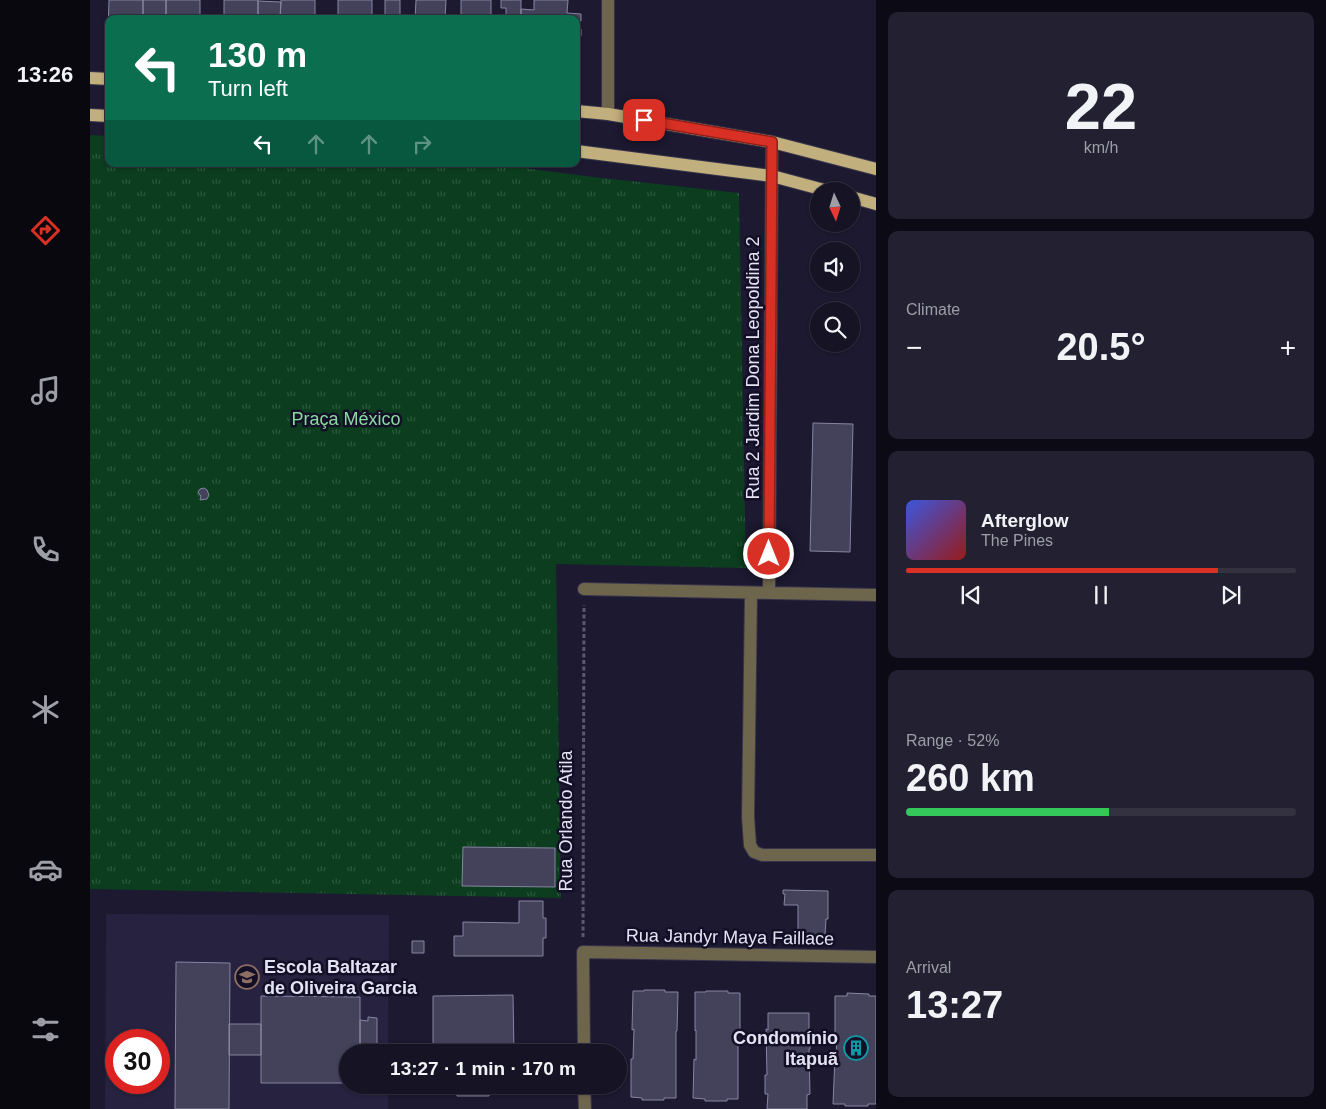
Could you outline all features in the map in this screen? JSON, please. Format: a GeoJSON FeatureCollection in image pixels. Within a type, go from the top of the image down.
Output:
{"type":"FeatureCollection","features":[{"type":"Feature","properties":{"kind":"main road"},"geometry":{"type":"LineString","coordinates":[[90,78],[105,79]]}},
{"type":"Feature","properties":{"kind":"main road"},"geometry":{"type":"LineString","coordinates":[[580,111],[608,114],[772,142],[876,169]]}},
{"type":"Feature","properties":{"kind":"main road"},"geometry":{"type":"LineString","coordinates":[[90,115],[105,116]]}},
{"type":"Feature","properties":{"kind":"main road"},"geometry":{"type":"LineString","coordinates":[[580,152],[772,176],[810,186]]}},
{"type":"Feature","properties":{"kind":"main road"},"geometry":{"type":"LineString","coordinates":[[860,200],[876,204]]}},
{"type":"Feature","properties":{"kind":"street"},"geometry":{"type":"LineString","coordinates":[[608,0],[608,114]]}},
{"type":"Feature","properties":{"kind":"street","name":"Rua 2 Jardim Dona Leopoldina 2"},"geometry":{"type":"LineString","coordinates":[[769,593],[772,142]]}},
{"type":"Feature","properties":{"kind":"street"},"geometry":{"type":"LineString","coordinates":[[584,589],[876,595]]}},
{"type":"Feature","properties":{"kind":"street"},"geometry":{"type":"LineString","coordinates":[[751,592],[748,816],[750,845],[754,852],[762,855],[876,855]]}},
{"type":"Feature","properties":{"kind":"street"},"geometry":{"type":"LineString","coordinates":[[583,952],[584,1044]]}},
{"type":"Feature","properties":{"kind":"street","name":"Rua Jandyr Maya Faillace"},"geometry":{"type":"LineString","coordinates":[[583,952],[876,957]]}},
{"type":"Feature","properties":{"kind":"street"},"geometry":{"type":"LineString","coordinates":[[584,1094],[584,1109]]}},
{"type":"Feature","properties":{"kind":"path","name":"Rua Orlando Atila"},"geometry":{"type":"LineString","coordinates":[[583,952],[584,589]]}},
{"type":"Feature","properties":{"kind":"shaded area","name":"Escola Baltazar de Oliveira Garcia"},"geometry":{"type":"Polygon","coordinates":[[[106,914],[389,915],[388,1044],[339,1044],[339,1094],[388,1094],[388,1109],[105,1109],[105,1094],[170,1094],[170,1029],[105,1029],[106,914]]]}},
{"type":"Feature","properties":{"kind":"green space","name":"Praça México"},"geometry":{"type":"Polygon","coordinates":[[[90,135],[105,136],[105,167],[516,167],[739,193],[746,568],[556,564],[561,898],[90,889],[90,135]]]}},
{"type":"Feature","properties":{"kind":"building"},"geometry":{"type":"Polygon","coordinates":[[[109,0],[143,0],[143,15],[109,15],[109,0]]]}},
{"type":"Feature","properties":{"kind":"building"},"geometry":{"type":"Polygon","coordinates":[[[143,0],[166,0],[166,15],[143,15],[143,0]]]}},
{"type":"Feature","properties":{"kind":"building"},"geometry":{"type":"Polygon","coordinates":[[[166,0],[200,0],[200,15],[166,15],[166,0]]]}},
{"type":"Feature","properties":{"kind":"building"},"geometry":{"type":"Polygon","coordinates":[[[224,0],[258,0],[258,15],[224,15],[224,0]]]}},
{"type":"Feature","properties":{"kind":"building"},"geometry":{"type":"Polygon","coordinates":[[[281,0],[315,0],[315,15],[280,15],[281,0]]]}},
{"type":"Feature","properties":{"kind":"building"},"geometry":{"type":"Polygon","coordinates":[[[338,0],[372,0],[372,15],[338,15],[338,0]]]}},
{"type":"Feature","properties":{"kind":"building"},"geometry":{"type":"Polygon","coordinates":[[[385,0],[400,0],[400,15],[385,15],[385,0]]]}},
{"type":"Feature","properties":{"kind":"building"},"geometry":{"type":"Polygon","coordinates":[[[416,0],[446,0],[445,15],[415,15],[416,0]]]}},
{"type":"Feature","properties":{"kind":"building"},"geometry":{"type":"Polygon","coordinates":[[[461,0],[491,0],[491,15],[461,15],[461,0]]]}},
{"type":"Feature","properties":{"kind":"building"},"geometry":{"type":"Polygon","coordinates":[[[501,0],[521,0],[521,15],[506,15],[506,8],[501,8],[501,0]]]}},
{"type":"Feature","properties":{"kind":"building"},"geometry":{"type":"Polygon","coordinates":[[[534,0],[568,0],[567,13],[581,14],[581,21],[580,15],[521,15],[521,9],[534,10],[534,0]]]}},
{"type":"Feature","properties":{"kind":"building"},"geometry":{"type":"Polygon","coordinates":[[[258,1],[281,2],[280,15],[258,15],[258,1]]]}},
{"type":"Feature","properties":{"kind":"building"},"geometry":{"type":"Polygon","coordinates":[[[813,423],[853,424],[850,552],[810,551],[813,423]]]}},
{"type":"Feature","properties":{"kind":"building"},"geometry":{"type":"Polygon","coordinates":[[[204,488],[209,495],[207,499],[200,500],[201,496],[198,492],[204,488]]]}},
{"type":"Feature","properties":{"kind":"building"},"geometry":{"type":"Polygon","coordinates":[[[463,847],[555,848],[555,887],[462,886],[463,847]]]}},
{"type":"Feature","properties":{"kind":"building"},"geometry":{"type":"Polygon","coordinates":[[[783,890],[828,891],[828,919],[826,919],[825,935],[798,935],[798,905],[784,905],[785,894],[783,894],[783,890]]]}},
{"type":"Feature","properties":{"kind":"building"},"geometry":{"type":"Polygon","coordinates":[[[519,901],[543,901],[543,918],[546,918],[546,938],[543,938],[543,956],[454,956],[454,936],[463,936],[463,922],[519,923],[519,901]]]}},
{"type":"Feature","properties":{"kind":"building"},"geometry":{"type":"Polygon","coordinates":[[[412,941],[424,941],[424,953],[412,953],[412,941]]]}},
{"type":"Feature","properties":{"kind":"building"},"geometry":{"type":"Polygon","coordinates":[[[176,962],[230,963],[229,1109],[175,1109],[176,962]]]}},
{"type":"Feature","properties":{"kind":"building"},"geometry":{"type":"Polygon","coordinates":[[[633,991],[678,992],[676,1098],[642,1100],[642,1098],[631,1097],[631,1059],[633,1059],[634,1029],[632,1030],[633,991]]]}},
{"type":"Feature","properties":{"kind":"building"},"geometry":{"type":"Polygon","coordinates":[[[695,992],[740,993],[738,1099],[705,1101],[705,1099],[693,1098],[694,1059],[696,1060],[695,992]]]}},
{"type":"Feature","properties":{"kind":"building","name":"Condomínio Itapuã"},"geometry":{"type":"Polygon","coordinates":[[[847,993],[876,996],[876,1104],[868,1104],[868,1106],[833,1104],[835,1057],[837,1057],[835,996],[847,996],[847,993]]]}},
{"type":"Feature","properties":{"kind":"building"},"geometry":{"type":"Polygon","coordinates":[[[513,995],[514,1044],[433,1044],[433,996],[513,995]]]}},
{"type":"Feature","properties":{"kind":"building"},"geometry":{"type":"Polygon","coordinates":[[[261,996],[360,997],[360,1044],[339,1044],[339,1083],[261,1083],[261,996]]]}},
{"type":"Feature","properties":{"kind":"building"},"geometry":{"type":"Polygon","coordinates":[[[768,1013],[809,1013],[809,1030],[811,1030],[809,1049],[810,1094],[807,1095],[807,1109],[767,1109],[768,1094],[765,1094],[765,1075],[767,1075],[766,1029],[768,1030],[768,1013]]]}},
{"type":"Feature","properties":{"kind":"building"},"geometry":{"type":"Polygon","coordinates":[[[368,1017],[377,1018],[377,1044],[360,1044],[360,1020],[368,1021],[368,1017]]]}},
{"type":"Feature","properties":{"kind":"building"},"geometry":{"type":"Polygon","coordinates":[[[229,1024],[261,1024],[261,1055],[229,1055],[229,1024]]]}},
{"type":"Feature","properties":{"kind":"building"},"geometry":{"type":"Polygon","coordinates":[[[457,1094],[489,1094],[489,1096],[457,1096],[457,1094]]]}},
{"type":"Feature","properties":{"kind":"place","name":"Escola Baltazar de Oliveira Garcia"},"geometry":{"type":"Point","coordinates":[247,977]}},
{"type":"Feature","properties":{"kind":"place","name":"Condomínio Itapuã"},"geometry":{"type":"Point","coordinates":[856,1048]}},
{"type":"Feature","properties":{"kind":"route"},"geometry":{"type":"LineString","coordinates":[[644,120],[772,142],[769,554]]}}]}
